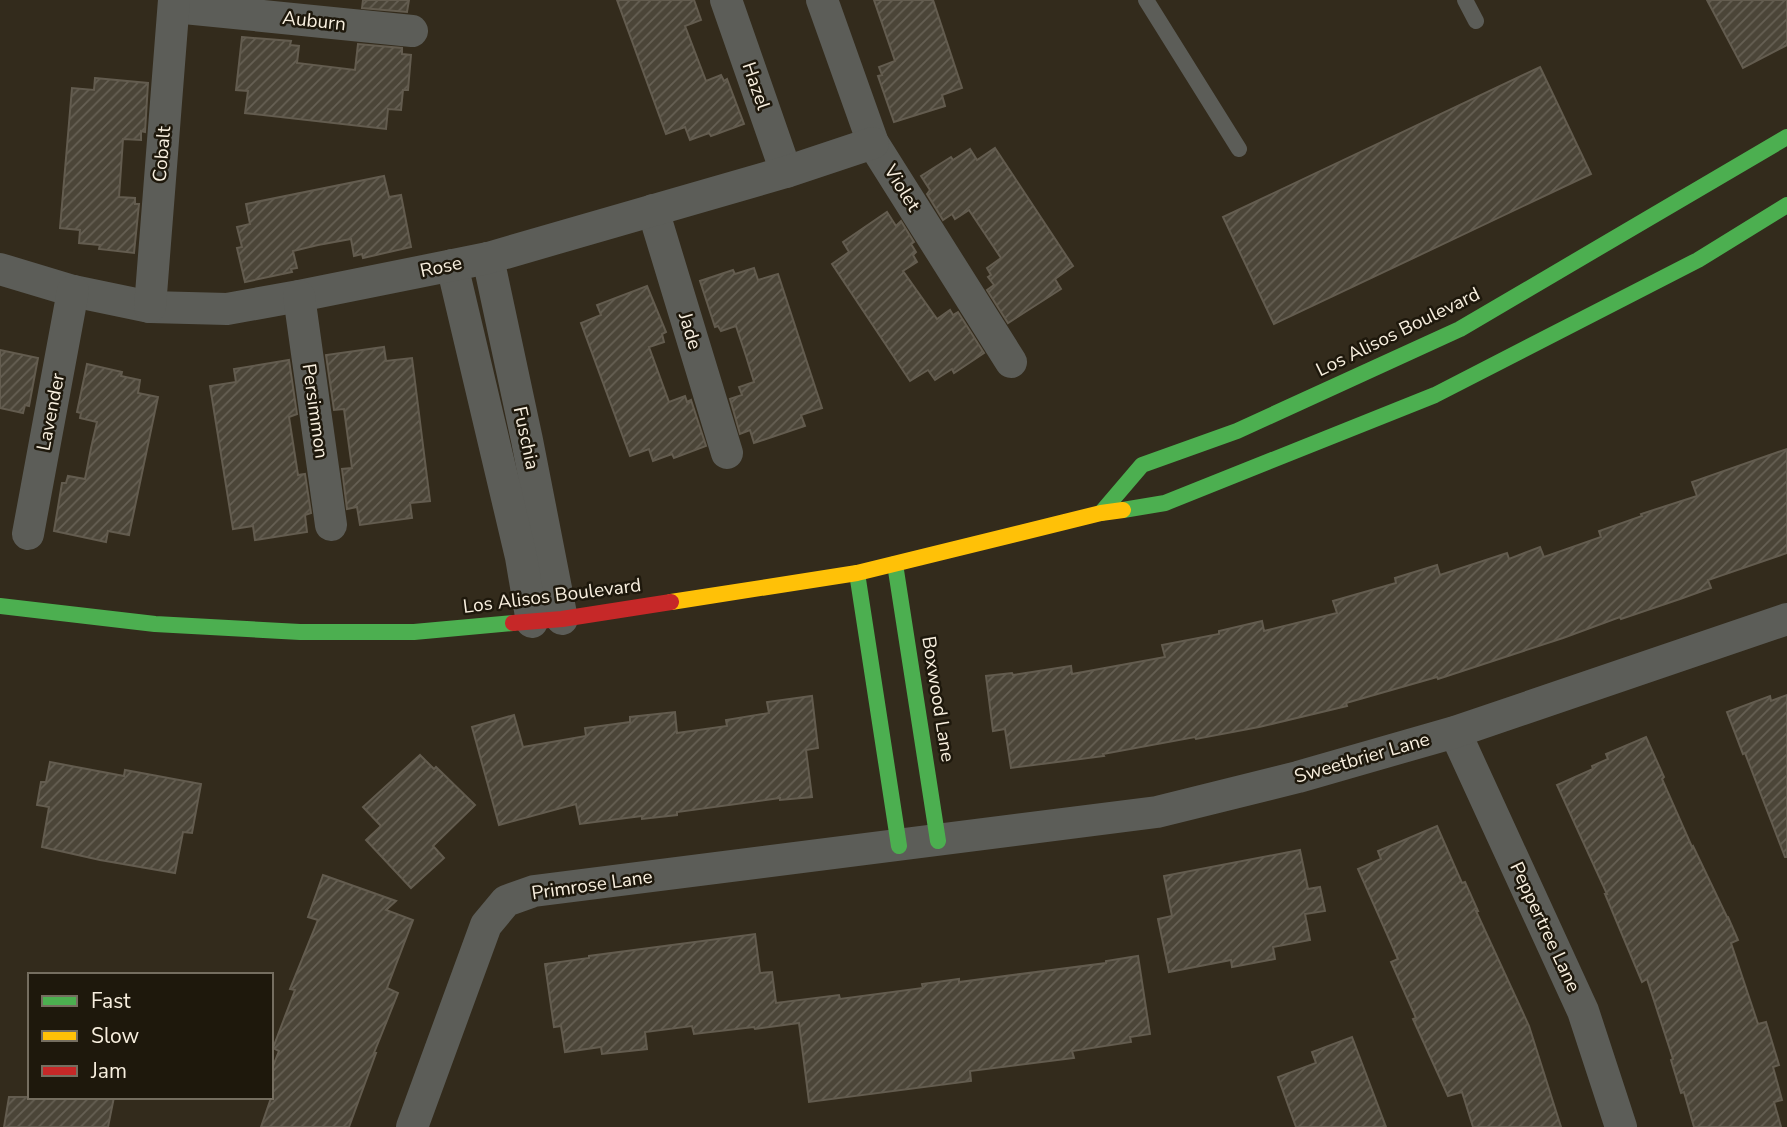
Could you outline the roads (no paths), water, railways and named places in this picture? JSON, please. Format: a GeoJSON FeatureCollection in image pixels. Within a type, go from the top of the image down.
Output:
{"type":"FeatureCollection","features":[{"type":"Feature","properties":{"kind":"main road","name":"Los Alisos Boulevard"},"geometry":{"type":"LineString","coordinates":[[1101,513],[1142,464],[1237,430],[1460,329],[1787,137]]}},
{"type":"Feature","properties":{"kind":"main road","name":"Los Alisos Boulevard"},"geometry":{"type":"LineString","coordinates":[[0,606],[155,624],[300,632],[414,632],[547,620],[857,573],[1101,513],[1165,503],[1435,394],[1698,260],[1787,205]]}},
{"type":"Feature","properties":{"kind":"main road","name":"Boxwood Lane"},"geometry":{"type":"LineString","coordinates":[[895,564],[920,843]]}},
{"type":"Feature","properties":{"kind":"main road"},"geometry":{"type":"LineString","coordinates":[[857,573],[920,843]]}},
{"type":"Feature","properties":{"kind":"street","name":"Hazel"},"geometry":{"type":"LineString","coordinates":[[726,0],[786,172]]}},
{"type":"Feature","properties":{"kind":"street","name":"Violet"},"geometry":{"type":"LineString","coordinates":[[821,0],[873,143],[1011,362]]}},
{"type":"Feature","properties":{"kind":"street","name":"Auburn"},"geometry":{"type":"LineString","coordinates":[[174,4],[412,31]]}},
{"type":"Feature","properties":{"kind":"street","name":"Cobalt"},"geometry":{"type":"LineString","coordinates":[[150,307],[174,4]]}},
{"type":"Feature","properties":{"kind":"street","name":"Rose"},"geometry":{"type":"LineString","coordinates":[[0,269],[73,291],[150,307],[227,309],[488,258],[786,172],[873,143]]}},
{"type":"Feature","properties":{"kind":"street","name":"Jade"},"geometry":{"type":"LineString","coordinates":[[653,210],[727,453]]}},
{"type":"Feature","properties":{"kind":"street","name":"Fuschia"},"geometry":{"type":"LineString","coordinates":[[488,258],[527,440],[547,620]]}},
{"type":"Feature","properties":{"kind":"street","name":"Fuschia"},"geometry":{"type":"LineString","coordinates":[[452,265],[521,557],[547,620]]}},
{"type":"Feature","properties":{"kind":"street","name":"Lavender"},"geometry":{"type":"LineString","coordinates":[[28,534],[73,291]]}},
{"type":"Feature","properties":{"kind":"street","name":"Persimmon"},"geometry":{"type":"LineString","coordinates":[[299,296],[331,525]]}},
{"type":"Feature","properties":{"kind":"street","name":"Sweetbrier Lane"},"geometry":{"type":"LineString","coordinates":[[920,843],[1157,812],[1298,777],[1455,732],[1787,620]]}},
{"type":"Feature","properties":{"kind":"street","name":"Peppertree Lane"},"geometry":{"type":"LineString","coordinates":[[1455,732],[1583,1011],[1621,1127]]}},
{"type":"Feature","properties":{"kind":"street","name":"Primrose Lane"},"geometry":{"type":"LineString","coordinates":[[412,1127],[486,925],[506,901],[534,891],[920,843]]}},
{"type":"Feature","properties":{"kind":"lane"},"geometry":{"type":"LineString","coordinates":[[1146,0],[1239,149]]}},
{"type":"Feature","properties":{"kind":"lane"},"geometry":{"type":"LineString","coordinates":[[1465,0],[1476,22]]}}]}
